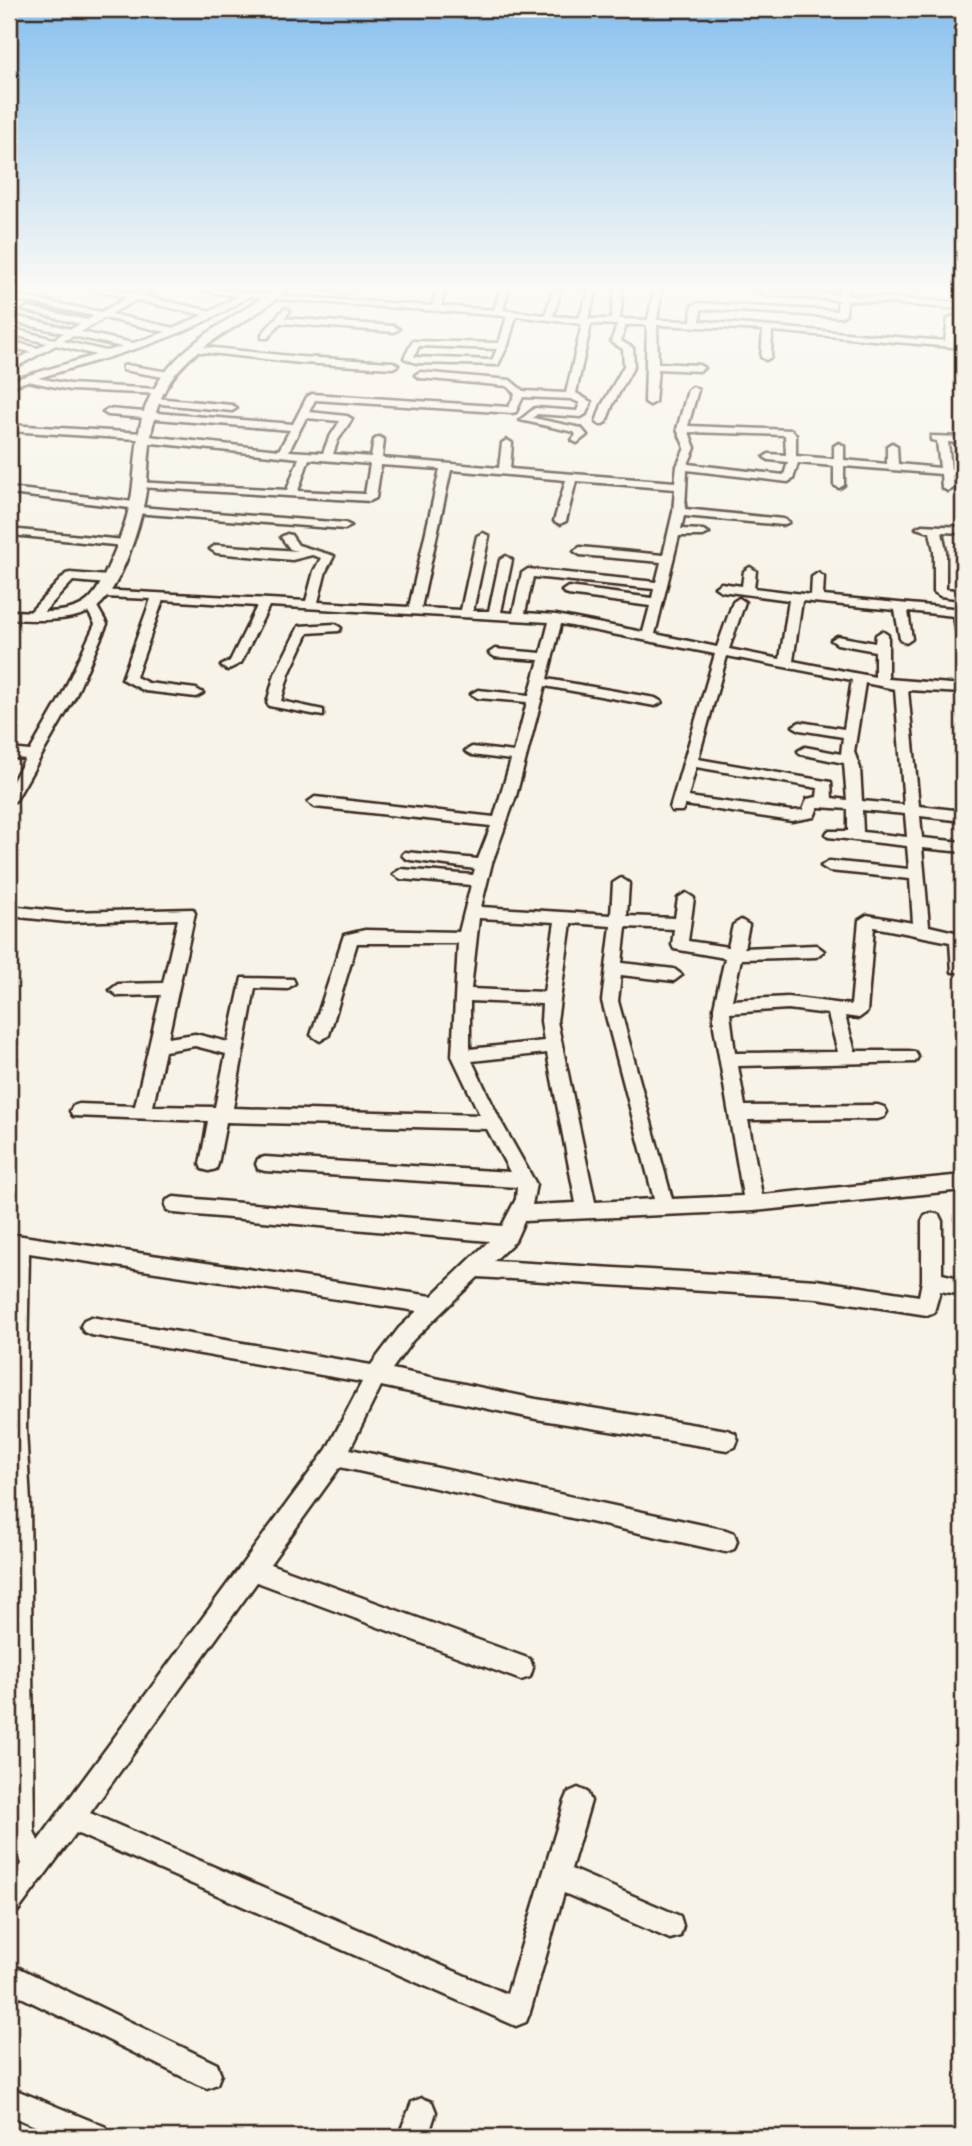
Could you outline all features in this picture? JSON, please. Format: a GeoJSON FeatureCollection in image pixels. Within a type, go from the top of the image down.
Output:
{"type":"FeatureCollection","features":[{"type":"Feature","properties":{"kind":"main road"},"geometry":{"type":"LineString","coordinates":[[9,615],[66,614],[91,606],[106,587],[135,508],[143,438],[161,388]]}},
{"type":"Feature","properties":{"kind":"street"},"geometry":{"type":"LineString","coordinates":[[85,388],[232,408]]}},
{"type":"Feature","properties":{"kind":"street"},"geometry":{"type":"LineString","coordinates":[[515,388],[520,394],[570,394],[584,398],[586,402],[581,414],[535,411],[525,420],[577,430],[582,435],[578,440]]}},
{"type":"Feature","properties":{"kind":"street"},"geometry":{"type":"LineString","coordinates":[[570,394],[571,388]]}},
{"type":"Feature","properties":{"kind":"street"},"geometry":{"type":"LineString","coordinates":[[601,422],[617,388]]}},
{"type":"Feature","properties":{"kind":"street"},"geometry":{"type":"LineString","coordinates":[[650,402],[651,388]]}},
{"type":"Feature","properties":{"kind":"street"},"geometry":{"type":"LineString","coordinates":[[648,638],[679,512],[682,466],[690,448],[682,429],[693,390]]}},
{"type":"Feature","properties":{"kind":"street"},"geometry":{"type":"LineString","coordinates":[[283,453],[312,397],[512,410],[520,394]]}},
{"type":"Feature","properties":{"kind":"street"},"geometry":{"type":"LineString","coordinates":[[108,412],[297,427]]}},
{"type":"Feature","properties":{"kind":"street"},"geometry":{"type":"LineString","coordinates":[[303,415],[346,419],[327,457]]}},
{"type":"Feature","properties":{"kind":"street"},"geometry":{"type":"LineString","coordinates":[[9,428],[143,438],[327,457],[405,475]]}},
{"type":"Feature","properties":{"kind":"street"},"geometry":{"type":"LineString","coordinates":[[9,441],[22,429]]}},
{"type":"Feature","properties":{"kind":"street"},"geometry":{"type":"LineString","coordinates":[[682,429],[788,432],[791,435],[792,459],[788,479],[682,466]]}},
{"type":"Feature","properties":{"kind":"street"},"geometry":{"type":"LineString","coordinates":[[948,488],[938,438],[963,440]]}},
{"type":"Feature","properties":{"kind":"street"},"geometry":{"type":"LineString","coordinates":[[139,484],[370,498],[379,440]]}},
{"type":"Feature","properties":{"kind":"street"},"geometry":{"type":"LineString","coordinates":[[504,471],[506,443]]}},
{"type":"Feature","properties":{"kind":"street"},"geometry":{"type":"LineString","coordinates":[[839,446],[839,485]]}},
{"type":"Feature","properties":{"kind":"street"},"geometry":{"type":"LineString","coordinates":[[892,446],[892,467]]}},
{"type":"Feature","properties":{"kind":"street"},"geometry":{"type":"LineString","coordinates":[[291,494],[305,456]]}},
{"type":"Feature","properties":{"kind":"street"},"geometry":{"type":"LineString","coordinates":[[769,457],[963,473]]}},
{"type":"Feature","properties":{"kind":"street"},"geometry":{"type":"LineString","coordinates":[[374,466],[446,467],[680,486]]}},
{"type":"Feature","properties":{"kind":"street"},"geometry":{"type":"LineString","coordinates":[[414,611],[446,467]]}},
{"type":"Feature","properties":{"kind":"street"},"geometry":{"type":"LineString","coordinates":[[560,522],[572,477]]}},
{"type":"Feature","properties":{"kind":"street"},"geometry":{"type":"LineString","coordinates":[[568,493],[580,495],[585,483],[596,481]]}},
{"type":"Feature","properties":{"kind":"street"},"geometry":{"type":"LineString","coordinates":[[10,491],[135,508],[345,526]]}},
{"type":"Feature","properties":{"kind":"street"},"geometry":{"type":"LineString","coordinates":[[679,512],[783,522]]}},
{"type":"Feature","properties":{"kind":"street"},"geometry":{"type":"LineString","coordinates":[[963,530],[929,528],[940,551],[940,592],[963,595]]}},
{"type":"Feature","properties":{"kind":"street"},"geometry":{"type":"LineString","coordinates":[[12,532],[124,543]]}},
{"type":"Feature","properties":{"kind":"street"},"geometry":{"type":"LineString","coordinates":[[673,532],[703,533]]}},
{"type":"Feature","properties":{"kind":"street"},"geometry":{"type":"LineString","coordinates":[[466,614],[483,536]]}},
{"type":"Feature","properties":{"kind":"street"},"geometry":{"type":"LineString","coordinates":[[287,537],[294,547],[328,555],[320,571],[311,606]]}},
{"type":"Feature","properties":{"kind":"street"},"geometry":{"type":"LineString","coordinates":[[216,549],[292,556],[315,552]]}},
{"type":"Feature","properties":{"kind":"street"},"geometry":{"type":"LineString","coordinates":[[580,551],[666,559]]}},
{"type":"Feature","properties":{"kind":"street"},"geometry":{"type":"LineString","coordinates":[[494,615],[506,560]]}},
{"type":"Feature","properties":{"kind":"street"},"geometry":{"type":"LineString","coordinates":[[748,591],[750,571]]}},
{"type":"Feature","properties":{"kind":"street"},"geometry":{"type":"LineString","coordinates":[[518,617],[528,573],[661,586]]}},
{"type":"Feature","properties":{"kind":"street"},"geometry":{"type":"LineString","coordinates":[[34,615],[70,577],[106,587],[158,596],[556,619],[901,686],[963,690]]}},
{"type":"Feature","properties":{"kind":"street"},"geometry":{"type":"LineString","coordinates":[[817,599],[818,577]]}},
{"type":"Feature","properties":{"kind":"street"},"geometry":{"type":"LineString","coordinates":[[721,587],[961,613],[963,636]]}},
{"type":"Feature","properties":{"kind":"street"},"geometry":{"type":"LineString","coordinates":[[568,591],[658,603]]}},
{"type":"Feature","properties":{"kind":"street"},"geometry":{"type":"LineString","coordinates":[[158,596],[130,678],[145,687],[196,693]]}},
{"type":"Feature","properties":{"kind":"street"},"geometry":{"type":"LineString","coordinates":[[786,665],[796,597]]}},
{"type":"Feature","properties":{"kind":"street"},"geometry":{"type":"LineString","coordinates":[[739,602],[678,804],[792,816],[809,814],[812,802],[824,802],[963,816]]}},
{"type":"Feature","properties":{"kind":"street"},"geometry":{"type":"LineString","coordinates":[[227,666],[235,663],[264,603]]}},
{"type":"Feature","properties":{"kind":"street"},"geometry":{"type":"LineString","coordinates":[[9,800],[68,697],[101,624],[91,606]]}},
{"type":"Feature","properties":{"kind":"street"},"geometry":{"type":"LineString","coordinates":[[318,713],[274,703],[282,674],[303,629],[335,631],[341,607]]}},
{"type":"Feature","properties":{"kind":"street"},"geometry":{"type":"LineString","coordinates":[[901,607],[906,639]]}},
{"type":"Feature","properties":{"kind":"street"},"geometry":{"type":"LineString","coordinates":[[9,1902],[335,1456],[376,1375],[406,1334],[508,1235],[525,1199],[525,1180],[492,1122],[461,1056],[463,995],[467,938],[472,912],[519,757],[556,619]]}},
{"type":"Feature","properties":{"kind":"street"},"geometry":{"type":"LineString","coordinates":[[837,640],[882,641],[881,682]]}},
{"type":"Feature","properties":{"kind":"street"},"geometry":{"type":"LineString","coordinates":[[495,653],[545,657]]}},
{"type":"Feature","properties":{"kind":"street"},"geometry":{"type":"LineString","coordinates":[[856,836],[853,768],[848,752],[859,678]]}},
{"type":"Feature","properties":{"kind":"street"},"geometry":{"type":"LineString","coordinates":[[901,686],[920,930]]}},
{"type":"Feature","properties":{"kind":"street"},"geometry":{"type":"LineString","coordinates":[[478,694],[535,690],[655,702]]}},
{"type":"Feature","properties":{"kind":"street"},"geometry":{"type":"LineString","coordinates":[[800,726],[851,734]]}},
{"type":"Feature","properties":{"kind":"street"},"geometry":{"type":"LineString","coordinates":[[472,751],[519,757]]}},
{"type":"Feature","properties":{"kind":"street"},"geometry":{"type":"LineString","coordinates":[[805,751],[850,760]]}},
{"type":"Feature","properties":{"kind":"street"},"geometry":{"type":"LineString","coordinates":[[9,753],[33,758]]}},
{"type":"Feature","properties":{"kind":"street"},"geometry":{"type":"LineString","coordinates":[[9,766],[33,758]]}},
{"type":"Feature","properties":{"kind":"street"},"geometry":{"type":"LineString","coordinates":[[690,762],[826,785],[824,802]]}},
{"type":"Feature","properties":{"kind":"street"},"geometry":{"type":"LineString","coordinates":[[315,802],[499,822]]}},
{"type":"Feature","properties":{"kind":"street"},"geometry":{"type":"LineString","coordinates":[[833,834],[963,846]]}},
{"type":"Feature","properties":{"kind":"street"},"geometry":{"type":"LineString","coordinates":[[410,855],[482,873]]}},
{"type":"Feature","properties":{"kind":"street"},"geometry":{"type":"LineString","coordinates":[[829,866],[917,875]]}},
{"type":"Feature","properties":{"kind":"street"},"geometry":{"type":"LineString","coordinates":[[401,874],[482,873]]}},
{"type":"Feature","properties":{"kind":"street"},"geometry":{"type":"LineString","coordinates":[[621,883],[610,1001],[665,1207]]}},
{"type":"Feature","properties":{"kind":"street"},"geometry":{"type":"LineString","coordinates":[[686,898],[680,945],[734,954],[816,951]]}},
{"type":"Feature","properties":{"kind":"street"},"geometry":{"type":"LineString","coordinates":[[9,911],[66,917],[187,913],[143,1112]]}},
{"type":"Feature","properties":{"kind":"street"},"geometry":{"type":"LineString","coordinates":[[472,912],[681,924]]}},
{"type":"Feature","properties":{"kind":"street"},"geometry":{"type":"LineString","coordinates":[[564,918],[548,1021],[587,1209]]}},
{"type":"Feature","properties":{"kind":"street"},"geometry":{"type":"LineString","coordinates":[[722,1007],[788,1003],[859,1012],[867,920],[958,938],[958,968]]}},
{"type":"Feature","properties":{"kind":"street"},"geometry":{"type":"LineString","coordinates":[[741,925],[722,1007],[728,1060],[754,1203]]}},
{"type":"Feature","properties":{"kind":"street"},"geometry":{"type":"LineString","coordinates":[[320,1035],[351,939],[365,936],[467,938]]}},
{"type":"Feature","properties":{"kind":"street"},"geometry":{"type":"LineString","coordinates":[[613,968],[674,975]]}},
{"type":"Feature","properties":{"kind":"street"},"geometry":{"type":"LineString","coordinates":[[209,1164],[235,1050],[247,982],[287,983]]}},
{"type":"Feature","properties":{"kind":"street"},"geometry":{"type":"LineString","coordinates":[[118,990],[170,989]]}},
{"type":"Feature","properties":{"kind":"street"},"geometry":{"type":"LineString","coordinates":[[463,995],[551,998]]}},
{"type":"Feature","properties":{"kind":"street"},"geometry":{"type":"LineString","coordinates":[[834,1007],[848,1058]]}},
{"type":"Feature","properties":{"kind":"street"},"geometry":{"type":"LineString","coordinates":[[158,1046],[195,1040],[235,1050]]}},
{"type":"Feature","properties":{"kind":"street"},"geometry":{"type":"LineString","coordinates":[[461,1056],[554,1046]]}},
{"type":"Feature","properties":{"kind":"street"},"geometry":{"type":"LineString","coordinates":[[728,1060],[909,1057]]}},
{"type":"Feature","properties":{"kind":"street"},"geometry":{"type":"LineString","coordinates":[[79,1111],[492,1122]]}},
{"type":"Feature","properties":{"kind":"street"},"geometry":{"type":"LineString","coordinates":[[737,1114],[878,1112]]}},
{"type":"Feature","properties":{"kind":"street"},"geometry":{"type":"LineString","coordinates":[[265,1164],[525,1180]]}},
{"type":"Feature","properties":{"kind":"street"},"geometry":{"type":"LineString","coordinates":[[519,1213],[754,1203],[963,1183]]}},
{"type":"Feature","properties":{"kind":"street"},"geometry":{"type":"LineString","coordinates":[[174,1205],[508,1235]]}},
{"type":"Feature","properties":{"kind":"street"},"geometry":{"type":"LineString","coordinates":[[472,1268],[817,1289],[927,1306],[932,1281],[932,1221]]}},
{"type":"Feature","properties":{"kind":"street"},"geometry":{"type":"LineString","coordinates":[[34,1865],[21,1832],[12,1428],[14,1243],[437,1306]]}},
{"type":"Feature","properties":{"kind":"street"},"geometry":{"type":"LineString","coordinates":[[932,1281],[963,1287]]}},
{"type":"Feature","properties":{"kind":"street"},"geometry":{"type":"LineString","coordinates":[[91,1326],[376,1375],[536,1409],[727,1440]]}},
{"type":"Feature","properties":{"kind":"street"},"geometry":{"type":"LineString","coordinates":[[335,1456],[726,1541]]}},
{"type":"Feature","properties":{"kind":"street"},"geometry":{"type":"LineString","coordinates":[[253,1569],[521,1668]]}},
{"type":"Feature","properties":{"kind":"street"},"geometry":{"type":"LineString","coordinates":[[70,1817],[516,2012],[578,1801]]}},
{"type":"Feature","properties":{"kind":"street"},"geometry":{"type":"LineString","coordinates":[[556,1876],[670,1926]]}},
{"type":"Feature","properties":{"kind":"street"},"geometry":{"type":"LineString","coordinates":[[9,1977],[207,2074]]}},
{"type":"Feature","properties":{"kind":"street"},"geometry":{"type":"LineString","coordinates":[[9,2101],[96,2137]]}}]}
